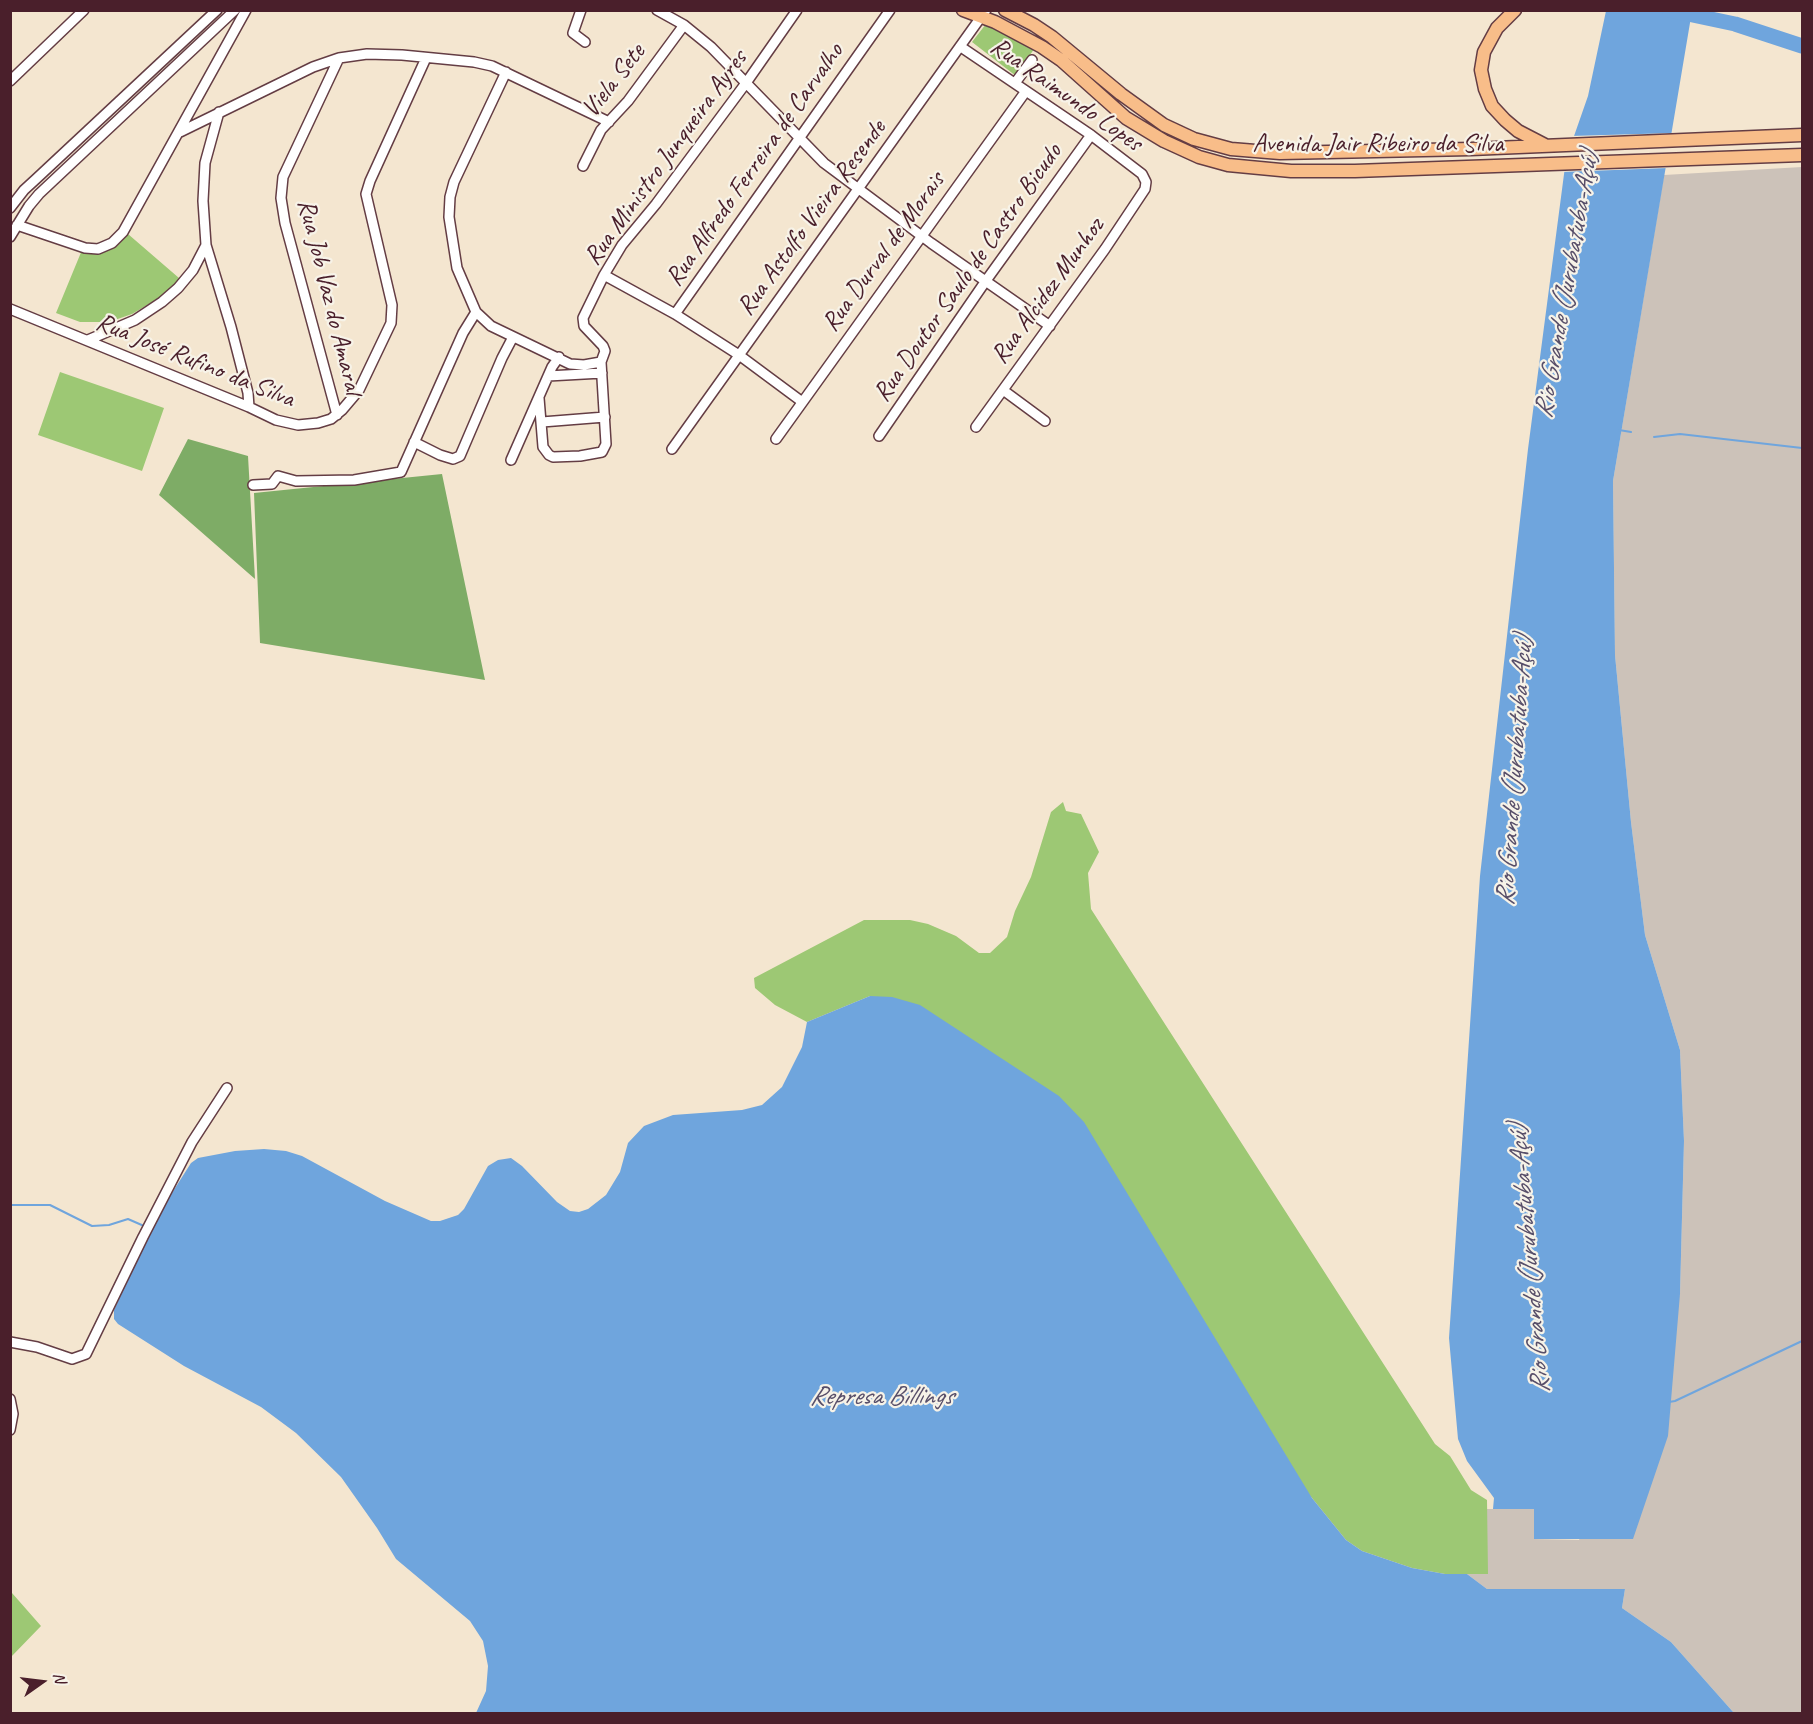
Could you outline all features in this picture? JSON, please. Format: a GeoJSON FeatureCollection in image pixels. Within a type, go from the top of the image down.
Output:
{"type":"FeatureCollection","features":[{"type":"Feature","properties":{"kind":"main road","name":"Avenida Jair Ribeiro da Silva"},"geometry":{"type":"LineString","coordinates":[[963,10],[984,14],[1042,47],[1061,60],[1126,118],[1164,141],[1199,157],[1228,165],[1263,169],[1355,171],[1803,155]]}},
{"type":"Feature","properties":{"kind":"main road","name":"Avenida Jair Ribeiro da Silva"},"geometry":{"type":"LineString","coordinates":[[1005,10],[1052,37],[1121,94],[1179,133],[1194,139],[1260,153],[1471,149],[1803,135]]}},
{"type":"Feature","properties":{"kind":"main road"},"geometry":{"type":"LineString","coordinates":[[1515,10],[1497,28],[1484,52],[1481,70],[1485,89],[1492,106],[1505,120],[1518,131],[1546,146]]}},
{"type":"Feature","properties":{"kind":"main road"},"geometry":{"type":"LineString","coordinates":[[1178,147],[1194,139]]}},
{"type":"Feature","properties":{"kind":"street"},"geometry":{"type":"LineString","coordinates":[[10,81],[84,10]]}},
{"type":"Feature","properties":{"kind":"street"},"geometry":{"type":"LineString","coordinates":[[10,208],[24,190],[217,10]]}},
{"type":"Feature","properties":{"kind":"street"},"geometry":{"type":"LineString","coordinates":[[10,237],[39,194],[235,10]]}},
{"type":"Feature","properties":{"kind":"street"},"geometry":{"type":"LineString","coordinates":[[17,225],[85,248],[105,247],[123,232],[246,10]]}},
{"type":"Feature","properties":{"kind":"street"},"geometry":{"type":"LineString","coordinates":[[581,10],[573,33],[585,42]]}},
{"type":"Feature","properties":{"kind":"street"},"geometry":{"type":"LineString","coordinates":[[657,10],[684,25],[711,47],[824,163],[985,282],[1050,326]]}},
{"type":"Feature","properties":{"kind":"street","name":"Rua Ministro Junqueira Ayres"},"geometry":{"type":"LineString","coordinates":[[601,362],[605,351],[603,346],[584,326],[583,318],[604,275],[622,245],[656,204],[797,10]]}},
{"type":"Feature","properties":{"kind":"street","name":"Rua Alfredo Ferreira de Carvalho"},"geometry":{"type":"LineString","coordinates":[[675,314],[890,10]]}},
{"type":"Feature","properties":{"kind":"street","name":"Rua Astolfo Vieira Resende"},"geometry":{"type":"LineString","coordinates":[[672,449],[984,14]]}},
{"type":"Feature","properties":{"kind":"street","name":"Viela Sete"},"geometry":{"type":"LineString","coordinates":[[584,166],[598,136],[628,101],[684,25]]}},
{"type":"Feature","properties":{"kind":"street","name":"Rua Raimundo Lopes"},"geometry":{"type":"LineString","coordinates":[[961,47],[1091,135],[1145,178]]}},
{"type":"Feature","properties":{"kind":"street"},"geometry":{"type":"LineString","coordinates":[[180,132],[313,67],[352,55],[388,54],[485,64],[609,122]]}},
{"type":"Feature","properties":{"kind":"street","name":"Rua Job Vaz do Amaral"},"geometry":{"type":"LineString","coordinates":[[337,415],[285,224],[281,183],[339,58]]}},
{"type":"Feature","properties":{"kind":"street"},"geometry":{"type":"LineString","coordinates":[[337,415],[359,390],[391,323],[392,305],[366,194],[426,58]]}},
{"type":"Feature","properties":{"kind":"street"},"geometry":{"type":"LineString","coordinates":[[1015,83],[1032,60]]}},
{"type":"Feature","properties":{"kind":"street"},"geometry":{"type":"LineString","coordinates":[[506,72],[454,182],[450,197],[449,217],[455,260],[461,281],[476,312],[491,326],[570,364],[601,362],[606,444],[604,450],[600,453],[580,456],[553,457],[549,455],[543,447],[539,398]]}},
{"type":"Feature","properties":{"kind":"street","name":"Rua Durval de Morais"},"geometry":{"type":"LineString","coordinates":[[776,438],[1026,91]]}},
{"type":"Feature","properties":{"kind":"street"},"geometry":{"type":"LineString","coordinates":[[219,112],[205,163],[203,201],[206,245],[231,327],[248,393],[249,407]]}},
{"type":"Feature","properties":{"kind":"street","name":"Rua Doutor Saulo de Castro Bicudo"},"geometry":{"type":"LineString","coordinates":[[879,436],[985,282],[1091,135]]}},
{"type":"Feature","properties":{"kind":"street","name":"Rua Alcidez Munhoz"},"geometry":{"type":"LineString","coordinates":[[976,427],[1050,326],[1145,189],[1145,178]]}},
{"type":"Feature","properties":{"kind":"street"},"geometry":{"type":"LineString","coordinates":[[88,340],[135,320],[162,302],[193,270],[206,245]]}},
{"type":"Feature","properties":{"kind":"street"},"geometry":{"type":"LineString","coordinates":[[604,275],[675,314],[739,355],[801,401]]}},
{"type":"Feature","properties":{"kind":"street","name":"Rua José Rufino da Silva"},"geometry":{"type":"LineString","coordinates":[[10,309],[276,420],[298,425],[325,422],[337,415]]}},
{"type":"Feature","properties":{"kind":"street"},"geometry":{"type":"LineString","coordinates":[[253,485],[272,484],[278,476],[296,481],[354,480],[401,471],[463,333],[476,312]]}},
{"type":"Feature","properties":{"kind":"street"},"geometry":{"type":"LineString","coordinates":[[414,442],[453,459],[460,456],[513,337]]}},
{"type":"Feature","properties":{"kind":"street"},"geometry":{"type":"LineString","coordinates":[[511,460],[520,434],[559,357]]}},
{"type":"Feature","properties":{"kind":"street"},"geometry":{"type":"LineString","coordinates":[[548,376],[602,373]]}},
{"type":"Feature","properties":{"kind":"street"},"geometry":{"type":"LineString","coordinates":[[1003,390],[1045,421]]}},
{"type":"Feature","properties":{"kind":"street"},"geometry":{"type":"LineString","coordinates":[[542,422],[605,417]]}},
{"type":"Feature","properties":{"kind":"street"},"geometry":{"type":"LineString","coordinates":[[10,1342],[37,1347],[72,1359],[86,1354],[192,1142],[227,1088]]}},
{"type":"Feature","properties":{"kind":"street"},"geometry":{"type":"LineString","coordinates":[[10,1399],[13,1414],[10,1430]]}},
{"type":"Feature","properties":{"kind":"shaded area"},"geometry":{"type":"Polygon","coordinates":[[[1802,167],[1802,1713],[1734,1713],[1671,1642],[1622,1608],[1625,1589],[1487,1589],[1467,1574],[1487,1573],[1487,1509],[1534,1509],[1535,1539],[1579,1540],[1680,1294],[1684,1141],[1680,1050],[1645,935],[1631,822],[1615,655],[1613,481],[1664,175],[1802,167]]]}},
{"type":"Feature","properties":{"kind":"green space"},"geometry":{"type":"Polygon","coordinates":[[[986,24],[1034,49],[1016,76],[972,42],[986,24]]]}},
{"type":"Feature","properties":{"kind":"green space"},"geometry":{"type":"Polygon","coordinates":[[[128,234],[179,278],[176,283],[159,298],[132,314],[109,322],[80,322],[56,313],[82,250],[91,253],[104,252],[116,247],[128,234]]]}},
{"type":"Feature","properties":{"kind":"green space"},"geometry":{"type":"Polygon","coordinates":[[[60,372],[164,408],[142,471],[38,435],[60,372]]]}},
{"type":"Feature","properties":{"kind":"green space"},"geometry":{"type":"Polygon","coordinates":[[[188,439],[248,456],[255,579],[159,495],[188,439]]]}},
{"type":"Feature","properties":{"kind":"green space"},"geometry":{"type":"Polygon","coordinates":[[[442,474],[485,680],[260,643],[254,493],[442,474]]]}},
{"type":"Feature","properties":{"kind":"green space"},"geometry":{"type":"Polygon","coordinates":[[[1063,802],[1066,811],[1081,814],[1099,852],[1088,873],[1091,909],[1435,1444],[1450,1456],[1471,1490],[1487,1500],[1488,1574],[1445,1574],[1412,1568],[1362,1551],[1346,1540],[1312,1498],[870,996],[807,1022],[775,1005],[755,988],[754,978],[864,920],[910,920],[928,924],[956,936],[979,953],[990,953],[1007,937],[1015,911],[1031,877],[1051,812],[1063,802]]]}},
{"type":"Feature","properties":{"kind":"green space"},"geometry":{"type":"Polygon","coordinates":[[[12,1593],[41,1626],[11,1657],[10,1594],[12,1593]]]}},
{"type":"Feature","properties":{"kind":"water","name":"Rio Grande (Jurubatuba-Açú)"},"geometry":{"type":"Polygon","coordinates":[[[1606,11],[1692,11],[1613,481],[1615,655],[1631,822],[1645,935],[1680,1050],[1684,1141],[1680,1294],[1668,1436],[1633,1539],[1534,1539],[1534,1509],[1493,1509],[1494,1498],[1467,1461],[1458,1439],[1449,1338],[1480,876],[1528,449],[1566,159],[1588,96],[1606,11]]]}},
{"type":"Feature","properties":{"kind":"water","name":"Represa Billings"},"geometry":{"type":"Polygon","coordinates":[[[870,996],[892,997],[920,1005],[1059,1096],[1084,1122],[1312,1498],[1346,1540],[1362,1551],[1412,1568],[1445,1574],[1467,1574],[1487,1589],[1625,1589],[1622,1608],[1671,1642],[1734,1713],[476,1713],[486,1691],[488,1666],[483,1641],[470,1621],[396,1559],[341,1477],[296,1433],[261,1407],[184,1366],[118,1324],[114,1319],[114,1310],[149,1229],[191,1163],[198,1158],[235,1151],[264,1149],[286,1151],[302,1156],[385,1201],[431,1221],[440,1221],[458,1215],[464,1209],[488,1166],[498,1160],[511,1158],[522,1166],[557,1202],[570,1211],[579,1212],[588,1209],[606,1195],[620,1172],[628,1143],[644,1126],[673,1115],[742,1110],[762,1105],[782,1087],[802,1047],[807,1022],[870,996]]]}},
{"type":"Feature","properties":{"kind":"pier"},"geometry":{"type":"Polygon","coordinates":[[[1674,133],[1668,168],[1561,172],[1571,136],[1674,133]]]}},
{"type":"Feature","properties":{"kind":"waterway"},"geometry":{"type":"LineString","coordinates":[[1669,10],[1735,24],[1802,46]]}},
{"type":"Feature","properties":{"kind":"waterway"},"geometry":{"type":"LineString","coordinates":[[1619,430],[1631,432]]}},
{"type":"Feature","properties":{"kind":"waterway"},"geometry":{"type":"LineString","coordinates":[[1654,437],[1680,434],[1802,448]]}},
{"type":"Feature","properties":{"kind":"waterway"},"geometry":{"type":"LineString","coordinates":[[10,1205],[50,1205],[92,1226],[109,1225],[128,1219],[144,1226]]}},
{"type":"Feature","properties":{"kind":"waterway"},"geometry":{"type":"LineString","coordinates":[[1669,1402],[1802,1341]]}}]}
